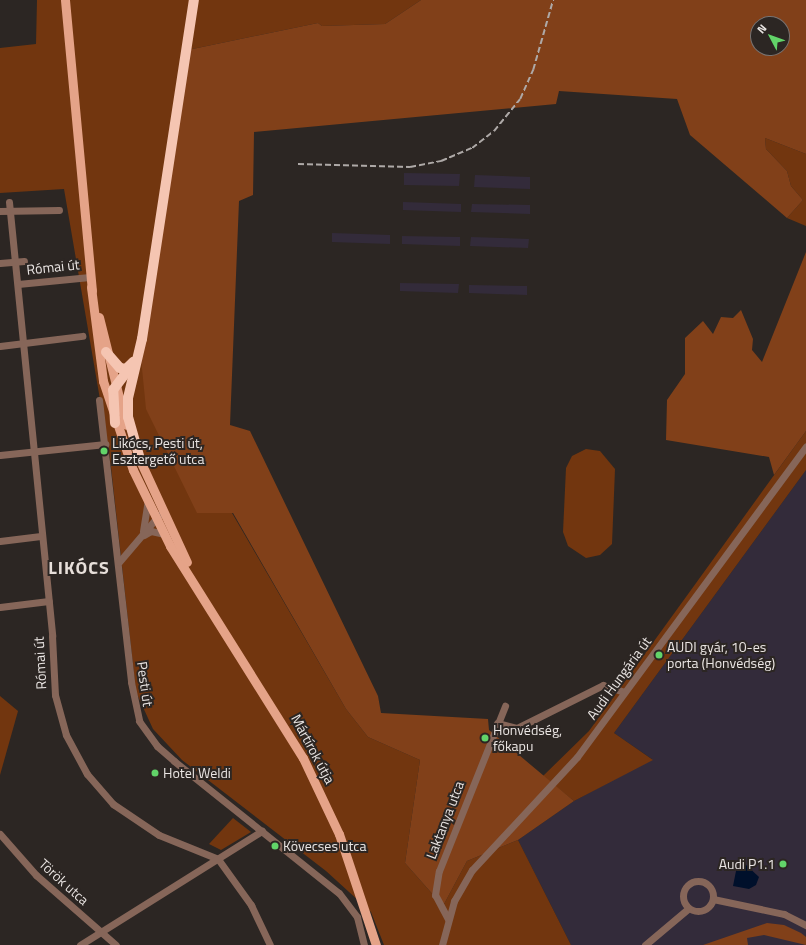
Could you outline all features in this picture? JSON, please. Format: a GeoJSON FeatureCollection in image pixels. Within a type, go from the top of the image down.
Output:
{"type":"FeatureCollection","features":[{"type":"Feature","properties":{"kind":"highway"},"geometry":{"type":"LineString","coordinates":[[140,459],[127,407],[142,339],[194,0]]}},
{"type":"Feature","properties":{"kind":"highway"},"geometry":{"type":"LineString","coordinates":[[106,352],[113,363],[123,369],[138,356]]}},
{"type":"Feature","properties":{"kind":"highway"},"geometry":{"type":"LineString","coordinates":[[115,423],[112,396],[115,387],[138,356]]}},
{"type":"Feature","properties":{"kind":"main road"},"geometry":{"type":"LineString","coordinates":[[65,0],[90,277],[106,352],[115,387],[159,515],[164,534],[195,581]]}},
{"type":"Feature","properties":{"kind":"main road"},"geometry":{"type":"LineString","coordinates":[[92,287],[99,358],[115,423],[148,501],[159,515],[195,581]]}},
{"type":"Feature","properties":{"kind":"main road","name":"Mártírok útja"},"geometry":{"type":"LineString","coordinates":[[195,581],[315,781],[346,855],[376,945]]}},
{"type":"Feature","properties":{"kind":"street","name":"Római út"},"geometry":{"type":"LineString","coordinates":[[10,206],[35,451],[41,536],[49,601],[57,709],[66,735],[87,774],[108,799],[140,825],[218,859]]}},
{"type":"Feature","properties":{"kind":"street"},"geometry":{"type":"LineString","coordinates":[[0,211],[10,206],[59,210]]}},
{"type":"Feature","properties":{"kind":"street"},"geometry":{"type":"LineString","coordinates":[[0,264],[24,261]]}},
{"type":"Feature","properties":{"kind":"street","name":"Római út"},"geometry":{"type":"LineString","coordinates":[[18,284],[90,277]]}},
{"type":"Feature","properties":{"kind":"street"},"geometry":{"type":"LineString","coordinates":[[0,346],[82,336]]}},
{"type":"Feature","properties":{"kind":"street","name":"Pesti út"},"geometry":{"type":"LineString","coordinates":[[99,400],[130,682],[139,721],[157,746],[345,900],[357,917],[364,945]]}},
{"type":"Feature","properties":{"kind":"street"},"geometry":{"type":"LineString","coordinates":[[0,454],[105,444]]}},
{"type":"Feature","properties":{"kind":"street","name":"Audi Hungária út"},"geometry":{"type":"LineString","coordinates":[[448,919],[459,890],[472,870],[577,757],[806,446]]}},
{"type":"Feature","properties":{"kind":"street"},"geometry":{"type":"LineString","coordinates":[[139,538],[147,522],[148,501]]}},
{"type":"Feature","properties":{"kind":"street"},"geometry":{"type":"LineString","coordinates":[[118,562],[159,515]]}},
{"type":"Feature","properties":{"kind":"street"},"geometry":{"type":"LineString","coordinates":[[139,538],[151,531],[164,534]]}},
{"type":"Feature","properties":{"kind":"street"},"geometry":{"type":"LineString","coordinates":[[0,541],[41,536]]}},
{"type":"Feature","properties":{"kind":"street"},"geometry":{"type":"LineString","coordinates":[[0,606],[49,601]]}},
{"type":"Feature","properties":{"kind":"street"},"geometry":{"type":"LineString","coordinates":[[497,723],[517,728],[603,685],[624,692]]}},
{"type":"Feature","properties":{"kind":"street","name":"Laktanya utca"},"geometry":{"type":"LineString","coordinates":[[448,919],[435,896],[439,871],[505,706]]}},
{"type":"Feature","properties":{"kind":"street"},"geometry":{"type":"LineString","coordinates":[[80,945],[262,831]]}},
{"type":"Feature","properties":{"kind":"street","name":"Török utca"},"geometry":{"type":"LineString","coordinates":[[0,834],[36,875],[102,931],[116,945]]}},
{"type":"Feature","properties":{"kind":"street"},"geometry":{"type":"LineString","coordinates":[[218,859],[250,905],[270,945]]}},
{"type":"Feature","properties":{"kind":"street"},"geometry":{"type":"LineString","coordinates":[[689,908],[684,894],[692,883],[706,884],[713,899]]}},
{"type":"Feature","properties":{"kind":"street"},"geometry":{"type":"LineString","coordinates":[[645,945],[689,908],[704,910],[713,899]]}},
{"type":"Feature","properties":{"kind":"street"},"geometry":{"type":"LineString","coordinates":[[713,899],[784,914],[806,925]]}},
{"type":"Feature","properties":{"kind":"street"},"geometry":{"type":"LineString","coordinates":[[442,945],[448,919]]}},
{"type":"Feature","properties":{"kind":"shaded area"},"geometry":{"type":"Polygon","coordinates":[[[37,0],[421,0],[385,24],[322,26],[318,23],[183,51],[232,513],[346,709],[368,737],[420,760],[405,863],[443,906],[467,861],[518,840],[571,945],[384,945],[371,912],[326,871],[182,760],[153,729],[136,692],[110,458],[64,189],[0,193],[0,48],[36,44],[37,0]]]}},
{"type":"Feature","properties":{"kind":"shaded area"},"geometry":{"type":"Polygon","coordinates":[[[421,0],[806,0],[806,154],[765,138],[766,149],[787,171],[791,186],[803,200],[787,218],[690,135],[677,99],[559,91],[556,104],[254,132],[253,195],[239,201],[230,425],[250,431],[378,696],[381,713],[488,719],[489,730],[574,801],[518,840],[467,861],[443,906],[405,863],[420,760],[368,737],[346,709],[233,513],[197,513],[146,409],[140,348],[183,51],[318,23],[322,26],[385,24],[421,0]]]}},
{"type":"Feature","properties":{"kind":"shaded area"},"geometry":{"type":"Polygon","coordinates":[[[765,138],[806,154],[806,226],[787,218],[803,200],[791,186],[787,171],[766,149],[765,138]]]}},
{"type":"Feature","properties":{"kind":"shaded area"},"geometry":{"type":"Polygon","coordinates":[[[404,173],[460,174],[459,186],[404,185],[404,173]]]}},
{"type":"Feature","properties":{"kind":"shaded area"},"geometry":{"type":"Polygon","coordinates":[[[475,175],[530,177],[530,189],[474,187],[475,175]]]}},
{"type":"Feature","properties":{"kind":"shaded area"},"geometry":{"type":"Polygon","coordinates":[[[403,202],[461,204],[461,212],[403,210],[403,202]]]}},
{"type":"Feature","properties":{"kind":"shaded area"},"geometry":{"type":"Polygon","coordinates":[[[472,204],[530,205],[530,214],[471,212],[472,204]]]}},
{"type":"Feature","properties":{"kind":"shaded area"},"geometry":{"type":"Polygon","coordinates":[[[332,233],[390,235],[390,244],[332,242],[332,233]]]}},
{"type":"Feature","properties":{"kind":"shaded area"},"geometry":{"type":"Polygon","coordinates":[[[402,236],[460,237],[460,246],[402,244],[402,236]]]}},
{"type":"Feature","properties":{"kind":"shaded area"},"geometry":{"type":"Polygon","coordinates":[[[471,237],[529,239],[528,248],[470,246],[471,237]]]}},
{"type":"Feature","properties":{"kind":"shaded area"},"geometry":{"type":"Polygon","coordinates":[[[806,252],[806,431],[774,475],[769,457],[666,440],[667,400],[685,374],[685,338],[703,321],[713,334],[721,317],[733,318],[741,310],[753,339],[752,350],[762,362],[806,252]]]}},
{"type":"Feature","properties":{"kind":"shaded area"},"geometry":{"type":"Polygon","coordinates":[[[400,283],[459,284],[458,293],[400,291],[400,283]]]}},
{"type":"Feature","properties":{"kind":"shaded area"},"geometry":{"type":"Polygon","coordinates":[[[469,285],[527,286],[527,295],[469,293],[469,285]]]}},
{"type":"Feature","properties":{"kind":"shaded area"},"geometry":{"type":"Polygon","coordinates":[[[806,431],[806,470],[614,733],[653,760],[574,801],[543,776],[589,731],[806,431]]]}},
{"type":"Feature","properties":{"kind":"shaded area"},"geometry":{"type":"Polygon","coordinates":[[[586,449],[600,451],[615,469],[612,544],[600,555],[586,558],[568,546],[563,532],[566,468],[572,456],[586,449]]]}},
{"type":"Feature","properties":{"kind":"shaded area"},"geometry":{"type":"Polygon","coordinates":[[[806,470],[806,945],[571,945],[518,840],[574,801],[652,759],[614,733],[806,470]]]}},
{"type":"Feature","properties":{"kind":"shaded area"},"geometry":{"type":"Polygon","coordinates":[[[0,696],[18,711],[0,775],[0,696]]]}},
{"type":"Feature","properties":{"kind":"shaded area"},"geometry":{"type":"Polygon","coordinates":[[[233,818],[251,832],[221,850],[209,844],[233,818]]]}},
{"type":"Feature","properties":{"kind":"shaded area"},"geometry":{"type":"Polygon","coordinates":[[[767,923],[784,925],[801,933],[806,937],[806,945],[764,935],[747,938],[748,945],[703,945],[767,923]]]}},
{"type":"Feature","properties":{"kind":"water"},"geometry":{"type":"Polygon","coordinates":[[[745,864],[759,877],[756,885],[749,889],[733,886],[737,866],[745,864]]]}},
{"type":"Feature","properties":{"kind":"railway"},"geometry":{"type":"LineString","coordinates":[[298,164],[410,167],[441,161],[472,148],[494,131],[520,99],[533,70],[553,0]]}},
{"type":"Feature","properties":{"kind":"place","name":"Likócs, Pesti út, Esztergető utca"},"geometry":{"type":"Point","coordinates":[104,451]}},
{"type":"Feature","properties":{"kind":"place","name":"AUDI gyár, 10-es porta (Honvédség)"},"geometry":{"type":"Point","coordinates":[659,655]}},
{"type":"Feature","properties":{"kind":"place","name":"Honvédség, főkapu"},"geometry":{"type":"Point","coordinates":[485,738]}},
{"type":"Feature","properties":{"kind":"place","name":"Hotel Weldi"},"geometry":{"type":"Point","coordinates":[155,773]}},
{"type":"Feature","properties":{"kind":"place","name":"Kövecses utca"},"geometry":{"type":"Point","coordinates":[275,846]}},
{"type":"Feature","properties":{"kind":"place","name":"Audi P1.1"},"geometry":{"type":"Point","coordinates":[783,864]}},
{"type":"Feature","properties":{"kind":"district","name":"LIKÓCS"},"geometry":{"type":"Point","coordinates":[79,568]}}]}
